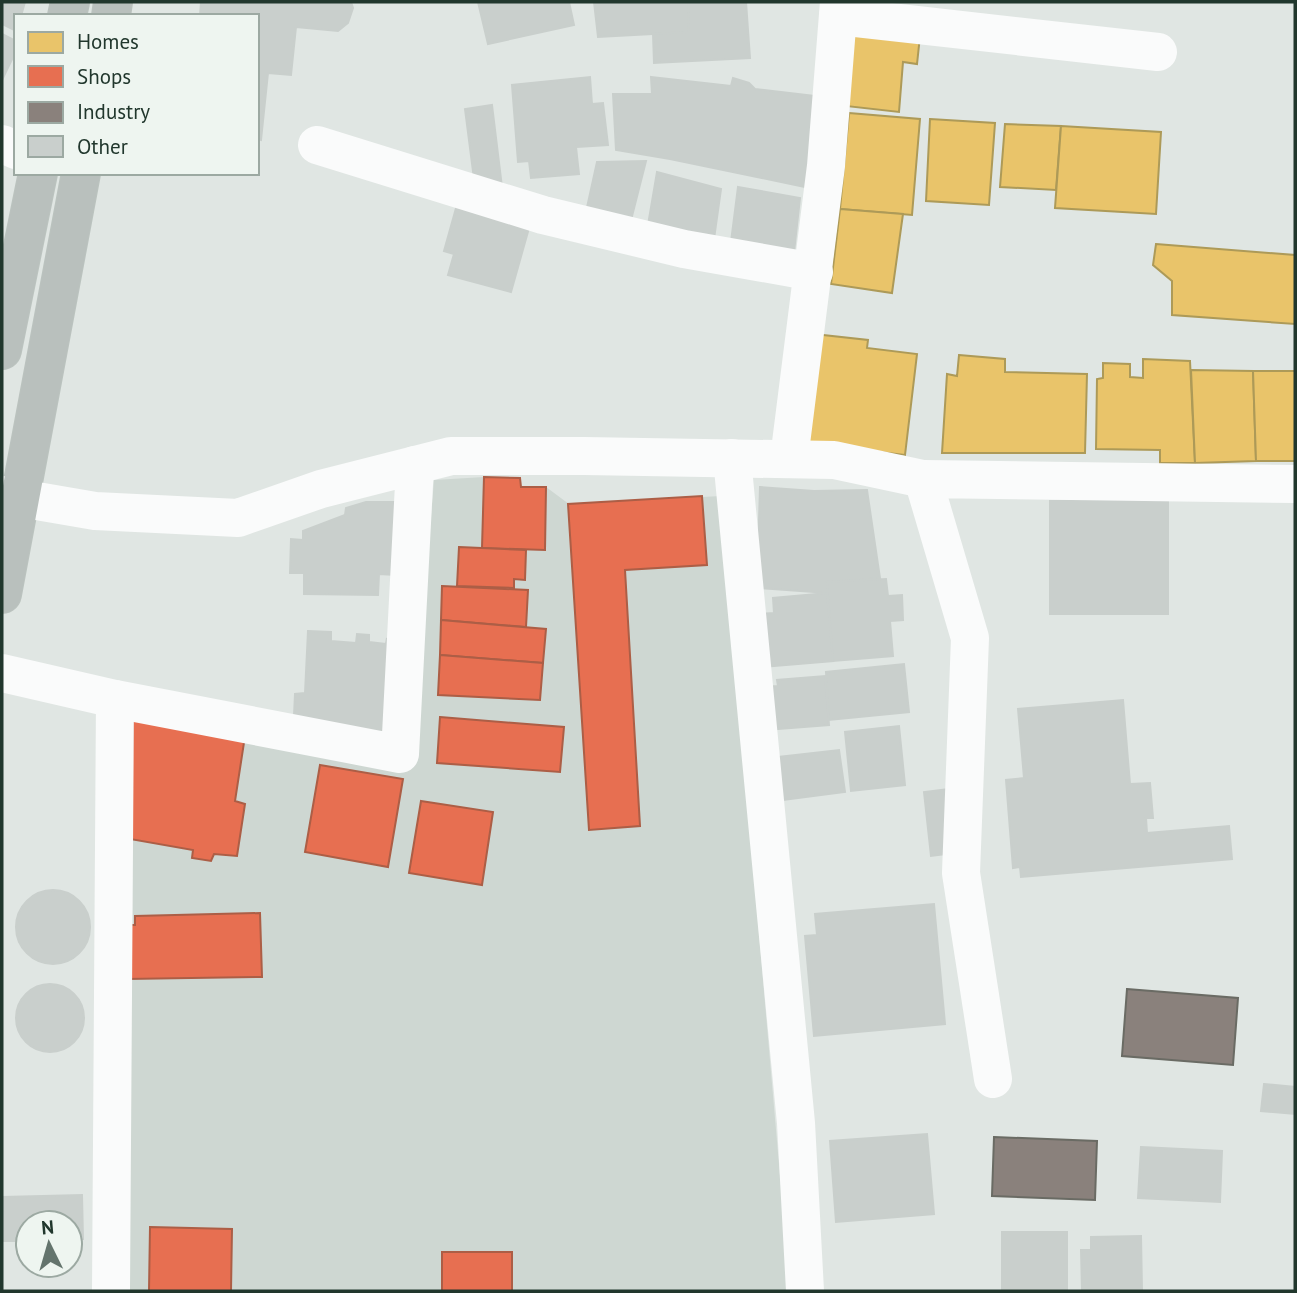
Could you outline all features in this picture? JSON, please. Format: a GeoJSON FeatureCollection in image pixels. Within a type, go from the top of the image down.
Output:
{"type":"FeatureCollection","features":[{"type":"Feature","properties":{"kind":"highway"},"geometry":{"type":"LineString","coordinates":[[2,350],[10,273],[37,175]]}},
{"type":"Feature","properties":{"kind":"highway"},"geometry":{"type":"LineString","coordinates":[[2,594],[11,496],[78,175]]}},
{"type":"Feature","properties":{"kind":"street"},"geometry":{"type":"LineString","coordinates":[[789,459],[826,166],[838,9],[1158,52]]}},
{"type":"Feature","properties":{"kind":"street"},"geometry":{"type":"LineString","coordinates":[[317,145],[542,215],[684,249],[814,272]]}},
{"type":"Feature","properties":{"kind":"street"},"geometry":{"type":"LineString","coordinates":[[11,496],[95,511],[238,518],[321,489],[451,456],[834,460],[923,479],[1295,484]]}},
{"type":"Feature","properties":{"kind":"street"},"geometry":{"type":"LineString","coordinates":[[732,458],[796,1123],[805,1291]]}},
{"type":"Feature","properties":{"kind":"street"},"geometry":{"type":"LineString","coordinates":[[2,673],[115,699],[400,754],[415,466]]}},
{"type":"Feature","properties":{"kind":"street"},"geometry":{"type":"LineString","coordinates":[[923,479],[970,638],[961,873],[993,1079]]}},
{"type":"Feature","properties":{"kind":"street"},"geometry":{"type":"LineString","coordinates":[[111,1291],[115,699]]}},
{"type":"Feature","properties":{"kind":"shaded area"},"geometry":{"type":"Polygon","coordinates":[[[520,478],[521,487],[546,487],[569,504],[721,496],[790,1291],[125,1291],[133,716],[411,765],[434,480],[520,478]]]}},
{"type":"Feature","properties":{"kind":"building: Homes"},"geometry":{"type":"Polygon","coordinates":[[[855,29],[920,36],[917,64],[903,62],[899,112],[837,105],[855,29]]]}},
{"type":"Feature","properties":{"kind":"building: Homes"},"geometry":{"type":"Polygon","coordinates":[[[849,113],[920,119],[912,215],[840,209],[849,113]]]}},
{"type":"Feature","properties":{"kind":"building: Homes"},"geometry":{"type":"Polygon","coordinates":[[[930,119],[995,123],[989,205],[926,201],[930,119]]]}},
{"type":"Feature","properties":{"kind":"building: Homes"},"geometry":{"type":"Polygon","coordinates":[[[1005,124],[1061,126],[1056,190],[1000,187],[1005,124]]]}},
{"type":"Feature","properties":{"kind":"building: Homes"},"geometry":{"type":"Polygon","coordinates":[[[1061,126],[1161,132],[1156,214],[1055,208],[1061,126]]]}},
{"type":"Feature","properties":{"kind":"building: Homes"},"geometry":{"type":"Polygon","coordinates":[[[840,209],[903,214],[892,293],[831,284],[840,209]]]}},
{"type":"Feature","properties":{"kind":"building: Homes"},"geometry":{"type":"Polygon","coordinates":[[[1156,244],[1295,255],[1295,324],[1172,315],[1172,281],[1153,265],[1156,244]]]}},
{"type":"Feature","properties":{"kind":"building: Homes"},"geometry":{"type":"Polygon","coordinates":[[[814,334],[868,340],[867,348],[917,354],[905,455],[802,443],[814,334]]]}},
{"type":"Feature","properties":{"kind":"building: Homes"},"geometry":{"type":"Polygon","coordinates":[[[959,355],[1005,359],[1005,372],[1087,374],[1085,453],[942,453],[947,374],[957,376],[959,355]]]}},
{"type":"Feature","properties":{"kind":"building: Homes"},"geometry":{"type":"Polygon","coordinates":[[[1143,359],[1190,361],[1195,463],[1160,463],[1160,450],[1096,449],[1097,379],[1103,378],[1103,363],[1130,364],[1130,377],[1143,378],[1143,359]]]}},
{"type":"Feature","properties":{"kind":"building: Homes"},"geometry":{"type":"Polygon","coordinates":[[[1191,370],[1253,371],[1256,461],[1195,463],[1191,370]]]}},
{"type":"Feature","properties":{"kind":"building: Homes"},"geometry":{"type":"Polygon","coordinates":[[[1253,371],[1295,371],[1295,461],[1256,461],[1253,371]]]}},
{"type":"Feature","properties":{"kind":"building: Shops"},"geometry":{"type":"Polygon","coordinates":[[[484,477],[520,478],[521,487],[546,487],[545,550],[482,548],[484,477]]]}},
{"type":"Feature","properties":{"kind":"building: Shops"},"geometry":{"type":"Polygon","coordinates":[[[702,496],[707,565],[625,570],[640,826],[589,830],[568,504],[702,496]]]}},
{"type":"Feature","properties":{"kind":"building: Shops"},"geometry":{"type":"Polygon","coordinates":[[[459,547],[526,550],[525,580],[514,579],[514,588],[457,586],[459,547]]]}},
{"type":"Feature","properties":{"kind":"building: Shops"},"geometry":{"type":"Polygon","coordinates":[[[442,586],[528,590],[526,627],[441,620],[442,586]]]}},
{"type":"Feature","properties":{"kind":"building: Shops"},"geometry":{"type":"Polygon","coordinates":[[[441,620],[546,629],[543,663],[440,655],[441,620]]]}},
{"type":"Feature","properties":{"kind":"building: Shops"},"geometry":{"type":"Polygon","coordinates":[[[440,655],[543,663],[540,700],[438,695],[440,655]]]}},
{"type":"Feature","properties":{"kind":"building: Shops"},"geometry":{"type":"Polygon","coordinates":[[[133,716],[245,736],[235,801],[245,804],[237,856],[214,854],[211,861],[192,858],[193,850],[130,839],[133,716]]]}},
{"type":"Feature","properties":{"kind":"building: Shops"},"geometry":{"type":"Polygon","coordinates":[[[440,717],[564,727],[560,772],[437,763],[440,717]]]}},
{"type":"Feature","properties":{"kind":"building: Shops"},"geometry":{"type":"Polygon","coordinates":[[[320,765],[403,779],[388,867],[305,852],[320,765]]]}},
{"type":"Feature","properties":{"kind":"building: Shops"},"geometry":{"type":"Polygon","coordinates":[[[421,801],[493,812],[482,885],[409,873],[421,801]]]}},
{"type":"Feature","properties":{"kind":"building: Shops"},"geometry":{"type":"Polygon","coordinates":[[[260,913],[262,977],[127,979],[126,925],[135,925],[135,916],[260,913]]]}},
{"type":"Feature","properties":{"kind":"building: Shops"},"geometry":{"type":"Polygon","coordinates":[[[150,1227],[232,1229],[231,1291],[149,1291],[150,1227]]]}},
{"type":"Feature","properties":{"kind":"building: Shops"},"geometry":{"type":"Polygon","coordinates":[[[442,1252],[512,1252],[512,1291],[442,1291],[442,1252]]]}},
{"type":"Feature","properties":{"kind":"building: Industry"},"geometry":{"type":"Polygon","coordinates":[[[1127,989],[1238,998],[1233,1065],[1122,1056],[1127,989]]]}},
{"type":"Feature","properties":{"kind":"building: Industry"},"geometry":{"type":"Polygon","coordinates":[[[994,1137],[1097,1141],[1095,1200],[992,1196],[994,1137]]]}},
{"type":"Feature","properties":{"kind":"building: Other"},"geometry":{"type":"Polygon","coordinates":[[[2,2],[25,2],[22,14],[14,14],[14,30],[2,24],[2,2]]]}},
{"type":"Feature","properties":{"kind":"building: Other"},"geometry":{"type":"Polygon","coordinates":[[[201,2],[351,2],[353,8],[348,23],[338,31],[296,27],[291,75],[268,73],[261,140],[259,14],[200,14],[201,2]]]}},
{"type":"Feature","properties":{"kind":"building: Other"},"geometry":{"type":"Polygon","coordinates":[[[478,2],[569,2],[574,25],[488,44],[478,2]]]}},
{"type":"Feature","properties":{"kind":"building: Other"},"geometry":{"type":"Polygon","coordinates":[[[594,2],[688,2],[689,32],[598,37],[594,2]]]}},
{"type":"Feature","properties":{"kind":"building: Other"},"geometry":{"type":"Polygon","coordinates":[[[688,2],[746,2],[750,58],[654,63],[653,34],[689,32],[688,2]]]}},
{"type":"Feature","properties":{"kind":"building: Other"},"geometry":{"type":"Polygon","coordinates":[[[2,34],[14,40],[14,55],[2,80],[2,34]]]}},
{"type":"Feature","properties":{"kind":"building: Other"},"geometry":{"type":"Polygon","coordinates":[[[590,77],[592,104],[603,103],[608,145],[576,147],[579,174],[531,178],[529,161],[518,162],[512,85],[590,77]]]}},
{"type":"Feature","properties":{"kind":"building: Other"},"geometry":{"type":"Polygon","coordinates":[[[651,77],[731,86],[733,78],[749,83],[755,89],[814,96],[805,187],[616,150],[613,94],[652,94],[651,77]]]}},
{"type":"Feature","properties":{"kind":"building: Other"},"geometry":{"type":"Polygon","coordinates":[[[492,105],[502,187],[474,179],[465,109],[492,105]]]}},
{"type":"Feature","properties":{"kind":"building: Other"},"geometry":{"type":"Polygon","coordinates":[[[646,161],[630,224],[586,212],[597,162],[646,161]]]}},
{"type":"Feature","properties":{"kind":"building: Other"},"geometry":{"type":"Polygon","coordinates":[[[657,172],[721,189],[714,239],[648,225],[657,172]]]}},
{"type":"Feature","properties":{"kind":"building: Other"},"geometry":{"type":"Polygon","coordinates":[[[738,187],[800,198],[794,252],[731,242],[738,187]]]}},
{"type":"Feature","properties":{"kind":"building: Other"},"geometry":{"type":"Polygon","coordinates":[[[458,201],[531,221],[511,292],[448,275],[454,254],[444,251],[458,201]]]}},
{"type":"Feature","properties":{"kind":"building: Other"},"geometry":{"type":"Polygon","coordinates":[[[760,487],[814,491],[867,490],[880,578],[827,582],[827,593],[757,588],[760,487]]]}},
{"type":"Feature","properties":{"kind":"building: Other"},"geometry":{"type":"Polygon","coordinates":[[[1050,501],[1168,501],[1168,614],[1050,614],[1050,501]]]}},
{"type":"Feature","properties":{"kind":"building: Other"},"geometry":{"type":"Polygon","coordinates":[[[366,502],[396,502],[395,575],[379,574],[378,595],[304,594],[304,573],[290,573],[291,539],[303,540],[303,531],[345,515],[346,508],[366,502]]]}},
{"type":"Feature","properties":{"kind":"building: Other"},"geometry":{"type":"Polygon","coordinates":[[[886,579],[888,596],[902,595],[903,620],[890,621],[893,656],[833,661],[827,582],[886,579]]]}},
{"type":"Feature","properties":{"kind":"building: Other"},"geometry":{"type":"Polygon","coordinates":[[[827,593],[833,661],[761,667],[756,614],[774,613],[773,598],[827,593]]]}},
{"type":"Feature","properties":{"kind":"building: Other"},"geometry":{"type":"Polygon","coordinates":[[[308,631],[331,632],[331,641],[356,643],[357,634],[369,635],[369,642],[386,644],[387,638],[388,731],[358,733],[294,716],[295,694],[305,693],[308,631]]]}},
{"type":"Feature","properties":{"kind":"building: Other"},"geometry":{"type":"Polygon","coordinates":[[[904,664],[909,712],[829,720],[826,672],[904,664]]]}},
{"type":"Feature","properties":{"kind":"building: Other"},"geometry":{"type":"Polygon","coordinates":[[[825,676],[829,725],[766,730],[762,687],[778,686],[777,680],[825,676]]]}},
{"type":"Feature","properties":{"kind":"building: Other"},"geometry":{"type":"Polygon","coordinates":[[[1123,700],[1130,784],[1150,783],[1153,818],[1146,818],[1147,833],[1229,826],[1232,859],[1021,877],[1020,867],[1013,868],[1006,780],[1024,778],[1018,709],[1123,700]]]}},
{"type":"Feature","properties":{"kind":"building: Other"},"geometry":{"type":"Polygon","coordinates":[[[899,726],[905,785],[851,791],[845,732],[899,726]]]}},
{"type":"Feature","properties":{"kind":"building: Other"},"geometry":{"type":"Polygon","coordinates":[[[839,750],[845,792],[776,801],[770,758],[839,750]]]}},
{"type":"Feature","properties":{"kind":"building: Other"},"geometry":{"type":"Polygon","coordinates":[[[948,789],[955,853],[931,856],[924,792],[948,789]]]}},
{"type":"Feature","properties":{"kind":"building: Other"},"geometry":{"type":"Polygon","coordinates":[[[46,890],[60,890],[74,896],[84,906],[90,927],[84,948],[74,958],[60,964],[46,964],[32,958],[22,948],[16,934],[16,920],[22,906],[32,896],[46,890]]]}},
{"type":"Feature","properties":{"kind":"building: Other"},"geometry":{"type":"Polygon","coordinates":[[[934,904],[945,1024],[814,1036],[805,936],[817,935],[815,914],[934,904]]]}},
{"type":"Feature","properties":{"kind":"building: Other"},"geometry":{"type":"Polygon","coordinates":[[[50,984],[63,987],[74,994],[81,1005],[84,1018],[81,1031],[74,1042],[63,1049],[50,1052],[37,1049],[26,1042],[19,1031],[16,1018],[19,1005],[26,994],[37,987],[50,984]]]}},
{"type":"Feature","properties":{"kind":"building: Other"},"geometry":{"type":"Polygon","coordinates":[[[1264,1084],[1295,1087],[1295,1114],[1261,1111],[1264,1084]]]}},
{"type":"Feature","properties":{"kind":"building: Other"},"geometry":{"type":"Polygon","coordinates":[[[927,1134],[934,1214],[836,1222],[830,1141],[927,1134]]]}},
{"type":"Feature","properties":{"kind":"building: Other"},"geometry":{"type":"Polygon","coordinates":[[[1141,1147],[1222,1151],[1220,1202],[1138,1198],[1141,1147]]]}},
{"type":"Feature","properties":{"kind":"building: Other"},"geometry":{"type":"Polygon","coordinates":[[[82,1195],[82,1209],[14,1209],[14,1241],[4,1241],[3,1197],[82,1195]]]}},
{"type":"Feature","properties":{"kind":"building: Other"},"geometry":{"type":"Polygon","coordinates":[[[1002,1232],[1067,1232],[1067,1291],[1002,1291],[1002,1232]]]}},
{"type":"Feature","properties":{"kind":"building: Other"},"geometry":{"type":"Polygon","coordinates":[[[1141,1236],[1142,1291],[1082,1291],[1081,1250],[1091,1250],[1091,1237],[1141,1236]]]}}]}
